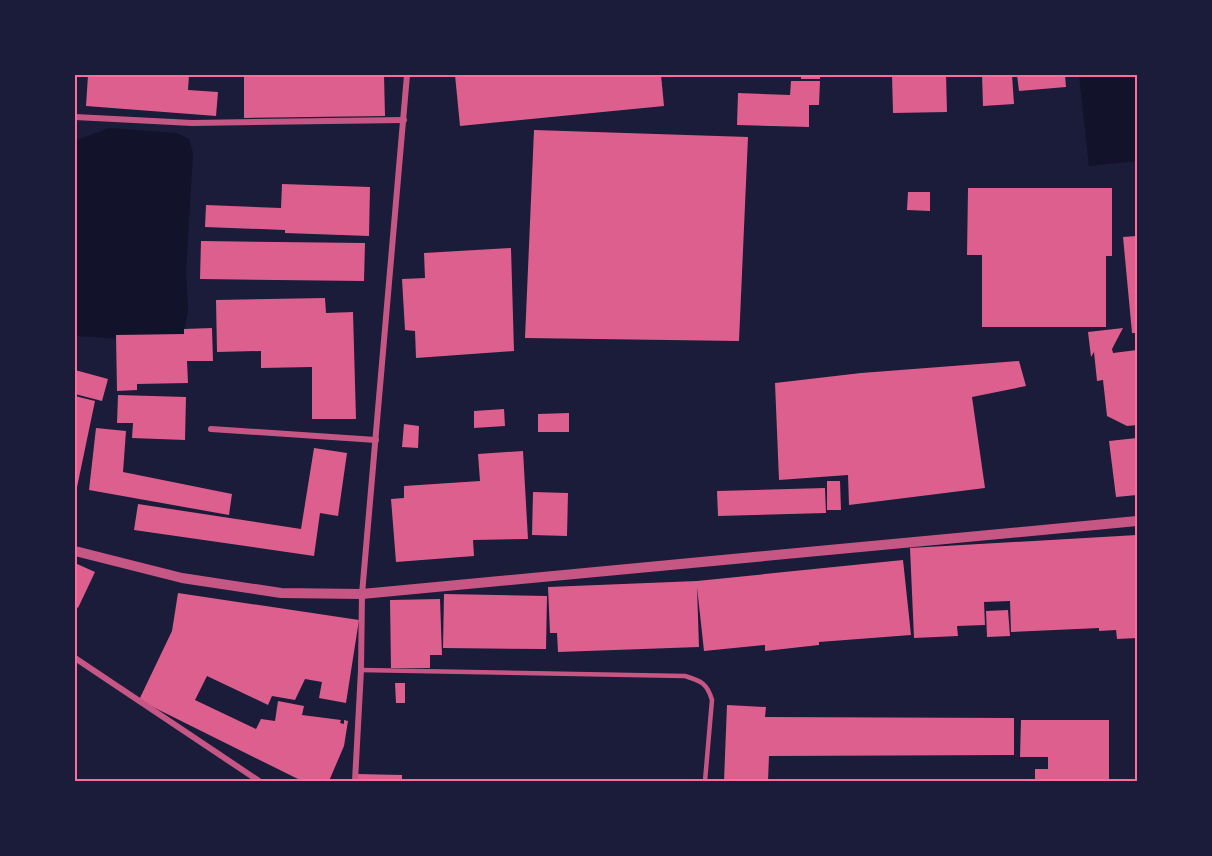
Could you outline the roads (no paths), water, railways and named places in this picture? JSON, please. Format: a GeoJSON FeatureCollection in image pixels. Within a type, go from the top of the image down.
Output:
{"type":"FeatureCollection","features":[{"type":"Feature","properties":{"kind":"street"},"geometry":{"type":"LineString","coordinates":[[355,781],[361,670],[362,594],[407,75]]}},
{"type":"Feature","properties":{"kind":"street"},"geometry":{"type":"LineString","coordinates":[[75,117],[192,123],[404,120]]}},
{"type":"Feature","properties":{"kind":"street"},"geometry":{"type":"LineString","coordinates":[[211,429],[376,440]]}},
{"type":"Feature","properties":{"kind":"street"},"geometry":{"type":"LineString","coordinates":[[75,551],[182,578],[226,585],[281,593],[362,594],[1137,521]]}},
{"type":"Feature","properties":{"kind":"street"},"geometry":{"type":"LineString","coordinates":[[75,658],[259,781]]}},
{"type":"Feature","properties":{"kind":"lane"},"geometry":{"type":"LineString","coordinates":[[361,670],[685,676],[699,680],[709,688],[712,700],[705,781]]}}]}
